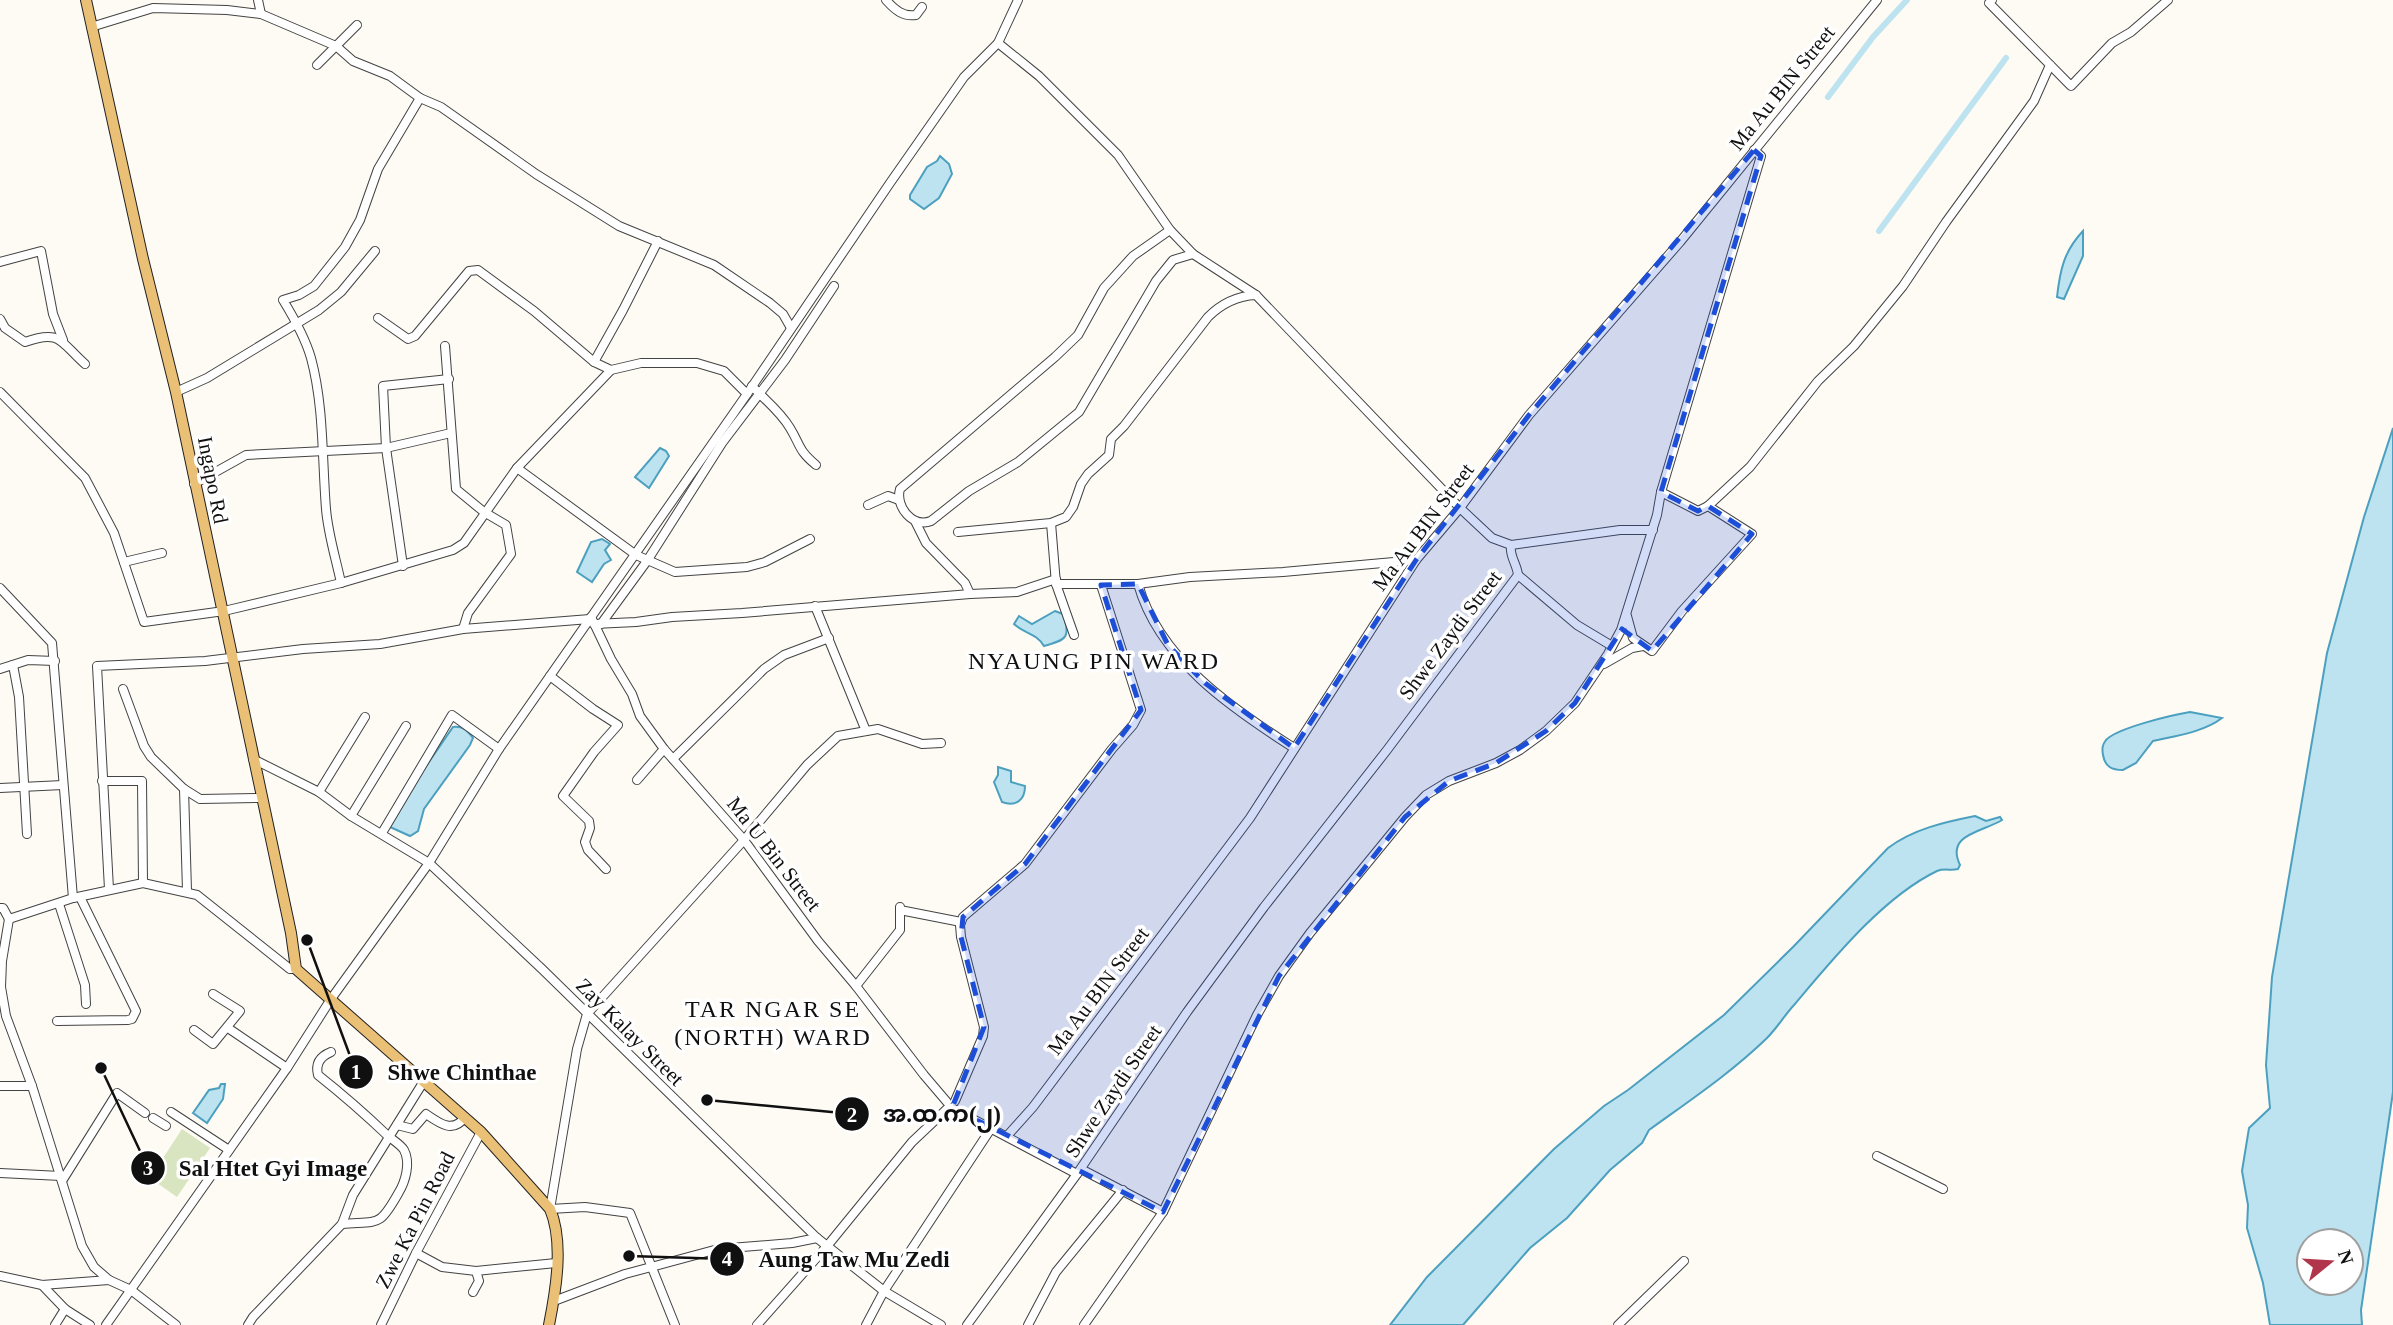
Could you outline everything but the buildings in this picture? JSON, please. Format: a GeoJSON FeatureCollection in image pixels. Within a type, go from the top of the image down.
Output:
{"type":"FeatureCollection","features":[{"type":"Feature","properties":{"kind":"main road","name":"Ingapo Rd"},"geometry":{"type":"LineString","coordinates":[[86,0],[143,259],[176,392],[291,933],[296,969]]}},
{"type":"Feature","properties":{"kind":"main road"},"geometry":{"type":"LineString","coordinates":[[296,969],[481,1132],[550,1209],[556,1223],[556,1263],[554,1301],[549,1325]]}},
{"type":"Feature","properties":{"kind":"street"},"geometry":{"type":"LineString","coordinates":[[258,0],[261,14]]}},
{"type":"Feature","properties":{"kind":"street"},"geometry":{"type":"LineString","coordinates":[[886,0],[898,12],[908,16],[916,15],[922,7]]}},
{"type":"Feature","properties":{"kind":"street"},"geometry":{"type":"LineString","coordinates":[[594,621],[636,555],[964,77],[998,43],[1018,0]]}},
{"type":"Feature","properties":{"kind":"street","name":"Ma Au BIN Street"},"geometry":{"type":"LineString","coordinates":[[1007,1136],[1033,1107],[1233,842],[1416,559],[1460,508],[1529,415],[1728,184],[1877,0]]}},
{"type":"Feature","properties":{"kind":"street"},"geometry":{"type":"LineString","coordinates":[[1992,0],[1989,3],[2071,86],[2112,43],[2131,32],[2168,0]]}},
{"type":"Feature","properties":{"kind":"street"},"geometry":{"type":"LineString","coordinates":[[91,27],[153,8],[227,10],[261,14],[336,46],[353,61],[390,76],[419,98],[441,107],[536,174],[619,226],[714,265],[783,314],[791,328]]}},
{"type":"Feature","properties":{"kind":"street"},"geometry":{"type":"LineString","coordinates":[[317,65],[357,24]]}},
{"type":"Feature","properties":{"kind":"street","name":"Shwe Zaydi Street"},"geometry":{"type":"LineString","coordinates":[[967,1325],[1079,1171],[1187,1012],[1264,907],[1387,750],[1518,575],[1510,552],[1511,545],[1492,538],[1460,508],[1256,295],[1193,254],[1170,230],[1118,155],[1039,76],[998,43]]}},
{"type":"Feature","properties":{"kind":"street"},"geometry":{"type":"LineString","coordinates":[[1661,492],[1698,511],[1709,506],[1751,467],[1818,382],[1854,346],[1903,286],[2034,101],[2050,65]]}},
{"type":"Feature","properties":{"kind":"street"},"geometry":{"type":"LineString","coordinates":[[341,583],[327,512],[315,376],[298,323],[283,300],[314,286],[345,247],[364,210],[378,169],[419,98]]}},
{"type":"Feature","properties":{"kind":"street"},"geometry":{"type":"LineString","coordinates":[[1084,1325],[1163,1212],[1279,976],[1342,894],[1405,817],[1426,796],[1449,781],[1496,763],[1546,732],[1575,703],[1612,646],[1626,614],[1653,530],[1661,492],[1761,156],[1754,150]]}},
{"type":"Feature","properties":{"kind":"street"},"geometry":{"type":"LineString","coordinates":[[1170,230],[1133,256],[1104,288],[1078,335],[900,489],[899,500],[906,513],[915,520],[925,523],[931,521],[969,491],[1018,462],[1079,412],[1156,281],[1173,260],[1193,254]]}},
{"type":"Feature","properties":{"kind":"street"},"geometry":{"type":"LineString","coordinates":[[594,362],[658,241]]}},
{"type":"Feature","properties":{"kind":"street"},"geometry":{"type":"LineString","coordinates":[[0,262],[41,251],[53,314],[62,340]]}},
{"type":"Feature","properties":{"kind":"street"},"geometry":{"type":"LineString","coordinates":[[176,392],[207,379],[319,310],[341,292],[375,251]]}},
{"type":"Feature","properties":{"kind":"street"},"geometry":{"type":"LineString","coordinates":[[378,318],[408,339],[415,336],[469,271],[478,270],[534,311],[594,362],[611,370]]}},
{"type":"Feature","properties":{"kind":"street"},"geometry":{"type":"LineString","coordinates":[[106,1325],[288,1068],[331,999],[429,863],[499,749],[550,676],[647,561],[722,443],[760,394],[834,286]]}},
{"type":"Feature","properties":{"kind":"street"},"geometry":{"type":"LineString","coordinates":[[958,532],[1051,523],[1070,513],[1081,484],[1109,455],[1111,439],[1208,317],[1218,307],[1240,296],[1256,295]]}},
{"type":"Feature","properties":{"kind":"street"},"geometry":{"type":"LineString","coordinates":[[0,319],[3,330],[25,342],[45,334],[62,340],[85,363]]}},
{"type":"Feature","properties":{"kind":"street"},"geometry":{"type":"LineString","coordinates":[[445,346],[456,489],[484,512],[506,525],[511,554],[468,613],[463,629]]}},
{"type":"Feature","properties":{"kind":"street"},"geometry":{"type":"LineString","coordinates":[[0,392],[85,478],[114,533],[144,622],[223,611],[341,583],[453,550],[464,543],[517,468],[611,370],[641,363],[698,363],[724,371],[774,406],[791,429],[802,454],[816,466]]}},
{"type":"Feature","properties":{"kind":"street"},"geometry":{"type":"LineString","coordinates":[[403,566],[386,448],[383,386],[449,379]]}},
{"type":"Feature","properties":{"kind":"street"},"geometry":{"type":"LineString","coordinates":[[194,484],[246,455],[386,448],[451,433]]}},
{"type":"Feature","properties":{"kind":"street"},"geometry":{"type":"LineString","coordinates":[[517,468],[636,555],[675,572],[725,570],[765,562],[810,539]]}},
{"type":"Feature","properties":{"kind":"street"},"geometry":{"type":"LineString","coordinates":[[868,505],[888,496],[899,500]]}},
{"type":"Feature","properties":{"kind":"street"},"geometry":{"type":"LineString","coordinates":[[1626,614],[1633,638],[1652,651],[1682,611],[1752,534],[1709,506]]}},
{"type":"Feature","properties":{"kind":"street"},"geometry":{"type":"LineString","coordinates":[[915,520],[926,544],[965,583],[970,594]]}},
{"type":"Feature","properties":{"kind":"street"},"geometry":{"type":"LineString","coordinates":[[1051,523],[1056,581],[1074,635]]}},
{"type":"Feature","properties":{"kind":"street"},"geometry":{"type":"LineString","coordinates":[[1511,545],[1620,530],[1653,530]]}},
{"type":"Feature","properties":{"kind":"street"},"geometry":{"type":"LineString","coordinates":[[124,562],[162,553]]}},
{"type":"Feature","properties":{"kind":"street"},"geometry":{"type":"LineString","coordinates":[[109,889],[97,666],[205,661],[380,644],[463,629],[594,621],[636,622],[671,617],[1017,592],[1056,581],[1101,585],[1138,584],[1190,577],[1283,572],[1416,559]]}},
{"type":"Feature","properties":{"kind":"street"},"geometry":{"type":"LineString","coordinates":[[1518,575],[1577,625],[1612,646]]}},
{"type":"Feature","properties":{"kind":"street"},"geometry":{"type":"LineString","coordinates":[[1138,584],[1148,613],[1168,645],[1205,683],[1294,748]]}},
{"type":"Feature","properties":{"kind":"street"},"geometry":{"type":"LineString","coordinates":[[757,1325],[828,1245],[912,1142],[951,1105],[983,1035],[984,1027],[966,956],[961,922],[1025,864],[1139,717],[1141,710],[1101,585]]}},
{"type":"Feature","properties":{"kind":"street"},"geometry":{"type":"LineString","coordinates":[[0,588],[52,643],[63,785],[76,898],[136,1011],[128,1020],[57,1021]]}},
{"type":"Feature","properties":{"kind":"street"},"geometry":{"type":"LineString","coordinates":[[815,606],[866,731]]}},
{"type":"Feature","properties":{"kind":"street","name":"Ma U Bin Street"},"geometry":{"type":"LineString","coordinates":[[594,621],[611,659],[632,694],[640,716],[664,749],[744,840],[818,941],[951,1105],[1007,1136],[1123,1190],[1163,1212]]}},
{"type":"Feature","properties":{"kind":"street"},"geometry":{"type":"LineString","coordinates":[[673,759],[764,669],[784,655],[829,638]]}},
{"type":"Feature","properties":{"kind":"street"},"geometry":{"type":"LineString","coordinates":[[1600,666],[1632,648],[1643,646]]}},
{"type":"Feature","properties":{"kind":"street"},"geometry":{"type":"LineString","coordinates":[[0,669],[28,660],[55,661]]}},
{"type":"Feature","properties":{"kind":"street"},"geometry":{"type":"LineString","coordinates":[[13,665],[19,697],[27,834]]}},
{"type":"Feature","properties":{"kind":"street"},"geometry":{"type":"LineString","coordinates":[[550,676],[593,709],[618,724],[563,796],[589,821],[590,828],[585,842],[588,850],[606,869]]}},
{"type":"Feature","properties":{"kind":"street"},"geometry":{"type":"LineString","coordinates":[[123,689],[144,746],[151,757],[184,789],[201,799],[261,798]]}},
{"type":"Feature","properties":{"kind":"street"},"geometry":{"type":"LineString","coordinates":[[382,833],[452,715],[499,749]]}},
{"type":"Feature","properties":{"kind":"street"},"geometry":{"type":"LineString","coordinates":[[319,792],[365,717]]}},
{"type":"Feature","properties":{"kind":"street"},"geometry":{"type":"LineString","coordinates":[[351,816],[406,726]]}},
{"type":"Feature","properties":{"kind":"street"},"geometry":{"type":"LineString","coordinates":[[676,1325],[630,1213],[585,1207],[550,1209],[577,1049],[587,1014],[744,840],[807,765],[838,736],[878,729],[922,744],[941,743]]}},
{"type":"Feature","properties":{"kind":"street"},"geometry":{"type":"LineString","coordinates":[[637,780],[664,749]]}},
{"type":"Feature","properties":{"kind":"street","name":"Zay Kalay Street"},"geometry":{"type":"LineString","coordinates":[[253,760],[319,792],[351,816],[429,863],[817,1238],[884,1291],[942,1325]]}},
{"type":"Feature","properties":{"kind":"street"},"geometry":{"type":"LineString","coordinates":[[102,781],[142,781],[143,883]]}},
{"type":"Feature","properties":{"kind":"street"},"geometry":{"type":"LineString","coordinates":[[0,788],[63,785]]}},
{"type":"Feature","properties":{"kind":"street"},"geometry":{"type":"LineString","coordinates":[[184,789],[187,891]]}},
{"type":"Feature","properties":{"kind":"street"},"geometry":{"type":"LineString","coordinates":[[9,919],[109,889],[143,883],[197,895],[290,969],[296,969]]}},
{"type":"Feature","properties":{"kind":"street"},"geometry":{"type":"LineString","coordinates":[[59,904],[85,985],[86,1004]]}},
{"type":"Feature","properties":{"kind":"street"},"geometry":{"type":"LineString","coordinates":[[0,908],[3,908],[9,919],[1,987],[6,1016],[32,1086],[82,1246],[94,1267],[109,1280],[131,1290],[176,1325]]}},
{"type":"Feature","properties":{"kind":"street"},"geometry":{"type":"LineString","coordinates":[[856,986],[900,930],[900,908],[961,922]]}},
{"type":"Feature","properties":{"kind":"street"},"geometry":{"type":"LineString","coordinates":[[194,1030],[213,1044],[240,1011],[214,994]]}},
{"type":"Feature","properties":{"kind":"street"},"geometry":{"type":"LineString","coordinates":[[228,1028],[288,1068]]}},
{"type":"Feature","properties":{"kind":"street"},"geometry":{"type":"LineString","coordinates":[[331,1052],[319,1060],[316,1068],[318,1075],[390,1137],[404,1151],[407,1164],[402,1186],[382,1218],[363,1224],[342,1224]]}},
{"type":"Feature","properties":{"kind":"street"},"geometry":{"type":"LineString","coordinates":[[248,1325],[342,1224],[353,1195],[424,1081]]}},
{"type":"Feature","properties":{"kind":"street"},"geometry":{"type":"LineString","coordinates":[[0,1086],[32,1086]]}},
{"type":"Feature","properties":{"kind":"street"},"geometry":{"type":"LineString","coordinates":[[61,1179],[117,1093],[166,1126]]}},
{"type":"Feature","properties":{"kind":"street"},"geometry":{"type":"LineString","coordinates":[[171,1112],[229,1150]]}},
{"type":"Feature","properties":{"kind":"street"},"geometry":{"type":"LineString","coordinates":[[397,1125],[413,1129],[426,1114],[443,1125],[454,1126],[465,1117]]}},
{"type":"Feature","properties":{"kind":"street"},"geometry":{"type":"LineString","coordinates":[[866,1325],[884,1291],[992,1127]]}},
{"type":"Feature","properties":{"kind":"street","name":"Zwe Ka Pin Road"},"geometry":{"type":"LineString","coordinates":[[381,1325],[416,1252],[481,1132]]}},
{"type":"Feature","properties":{"kind":"street"},"geometry":{"type":"LineString","coordinates":[[1877,1156],[1943,1189]]}},
{"type":"Feature","properties":{"kind":"street"},"geometry":{"type":"LineString","coordinates":[[0,1173],[61,1179]]}},
{"type":"Feature","properties":{"kind":"street"},"geometry":{"type":"LineString","coordinates":[[1028,1325],[1056,1272],[1123,1190]]}},
{"type":"Feature","properties":{"kind":"street"},"geometry":{"type":"LineString","coordinates":[[554,1301],[625,1275],[718,1249],[792,1243],[817,1238]]}},
{"type":"Feature","properties":{"kind":"street"},"geometry":{"type":"LineString","coordinates":[[416,1252],[442,1267],[476,1270],[556,1263]]}},
{"type":"Feature","properties":{"kind":"street"},"geometry":{"type":"LineString","coordinates":[[1618,1325],[1684,1261]]}},
{"type":"Feature","properties":{"kind":"street"},"geometry":{"type":"LineString","coordinates":[[473,1292],[479,1281],[476,1270]]}},
{"type":"Feature","properties":{"kind":"street"},"geometry":{"type":"LineString","coordinates":[[0,1276],[42,1285],[109,1280]]}},
{"type":"Feature","properties":{"kind":"street"},"geometry":{"type":"LineString","coordinates":[[42,1285],[65,1309],[90,1325]]}},
{"type":"Feature","properties":{"kind":"street"},"geometry":{"type":"LineString","coordinates":[[55,1325],[65,1309]]}},
{"type":"Feature","properties":{"kind":"highlighted area"},"geometry":{"type":"Polygon","coordinates":[[[1754,150],[1761,156],[1661,492],[1698,511],[1708,506],[1752,534],[1652,651],[1622,629],[1575,703],[1546,731],[1496,763],[1449,781],[1405,817],[1279,976],[1163,1212],[952,1108],[984,1027],[961,937],[963,917],[1025,864],[1141,710],[1101,585],[1138,584],[1168,645],[1205,683],[1294,748],[1416,560],[1529,415],[1754,150]]]}},
{"type":"Feature","properties":{"kind":"green space"},"geometry":{"type":"Polygon","coordinates":[[[182,1129],[210,1148],[177,1197],[150,1178],[182,1129]]]}},
{"type":"Feature","properties":{"kind":"water"},"geometry":{"type":"Polygon","coordinates":[[[940,156],[949,164],[952,174],[939,198],[924,209],[910,199],[910,195],[927,167],[940,156]]]}},
{"type":"Feature","properties":{"kind":"water"},"geometry":{"type":"Polygon","coordinates":[[[2083,231],[2083,256],[2064,299],[2057,297],[2064,261],[2071,246],[2083,231]]]}},
{"type":"Feature","properties":{"kind":"water"},"geometry":{"type":"Polygon","coordinates":[[[2393,428],[2393,1092],[2365,1283],[2365,1227],[2295,1227],[2295,1297],[2363,1297],[2362,1325],[2270,1325],[2263,1283],[2247,1228],[2248,1205],[2242,1171],[2249,1128],[2270,1108],[2266,1065],[2272,977],[2327,653],[2364,517],[2393,428]]]}},
{"type":"Feature","properties":{"kind":"water"},"geometry":{"type":"Polygon","coordinates":[[[660,448],[669,456],[649,488],[635,477],[660,448]]]}},
{"type":"Feature","properties":{"kind":"water"},"geometry":{"type":"Polygon","coordinates":[[[602,539],[610,544],[605,550],[611,560],[604,564],[592,582],[577,572],[591,542],[602,539]]]}},
{"type":"Feature","properties":{"kind":"water"},"geometry":{"type":"Polygon","coordinates":[[[1055,611],[1063,614],[1067,633],[1052,644],[1044,646],[1037,638],[1014,624],[1019,616],[1032,624],[1055,611]]]}},
{"type":"Feature","properties":{"kind":"water"},"geometry":{"type":"Polygon","coordinates":[[[2190,712],[2222,718],[2198,730],[2153,741],[2136,763],[2123,770],[2112,768],[2105,762],[2103,745],[2112,735],[2145,723],[2190,712]]]}},
{"type":"Feature","properties":{"kind":"water"},"geometry":{"type":"Polygon","coordinates":[[[453,727],[464,729],[473,738],[424,809],[418,831],[410,836],[390,827],[422,772],[453,727]]]}},
{"type":"Feature","properties":{"kind":"water"},"geometry":{"type":"Polygon","coordinates":[[[998,767],[1011,771],[1011,782],[1025,786],[1019,801],[1012,804],[1002,802],[994,782],[998,767]]]}},
{"type":"Feature","properties":{"kind":"water"},"geometry":{"type":"Polygon","coordinates":[[[1975,816],[1986,821],[2000,817],[2002,820],[1962,840],[1958,847],[1958,869],[1937,871],[1917,882],[1878,913],[1825,969],[1767,1038],[1724,1075],[1649,1130],[1642,1143],[1610,1170],[1567,1218],[1530,1248],[1463,1325],[1390,1325],[1427,1277],[1554,1149],[1604,1106],[1724,1015],[1888,848],[1919,831],[1975,816]]]}},
{"type":"Feature","properties":{"kind":"water"},"geometry":{"type":"Polygon","coordinates":[[[221,1084],[225,1084],[223,1099],[207,1123],[193,1113],[209,1090],[219,1088],[221,1084]]]}},
{"type":"Feature","properties":{"kind":"waterway"},"geometry":{"type":"LineString","coordinates":[[1828,97],[1873,37],[1907,0]]}},
{"type":"Feature","properties":{"kind":"waterway"},"geometry":{"type":"LineString","coordinates":[[1879,231],[2006,58]]}},
{"type":"Feature","properties":{"kind":"place","name":"Shwe Chinthae"},"geometry":{"type":"Point","coordinates":[307,940]}},
{"type":"Feature","properties":{"kind":"place","name":"Sal Htet Gyi Image"},"geometry":{"type":"Point","coordinates":[101,1068]}},
{"type":"Feature","properties":{"kind":"place","name":"အ.ထ.က(၂)"},"geometry":{"type":"Point","coordinates":[707,1100]}},
{"type":"Feature","properties":{"kind":"place","name":"Aung Taw Mu Zedi"},"geometry":{"type":"Point","coordinates":[629,1256]}},
{"type":"Feature","properties":{"kind":"district","name":"NYAUNG PIN WARD"},"geometry":{"type":"Point","coordinates":[1094,661]}},
{"type":"Feature","properties":{"kind":"district","name":"TAR NGAR SE (NORTH) WARD"},"geometry":{"type":"Point","coordinates":[773,1023]}}]}
